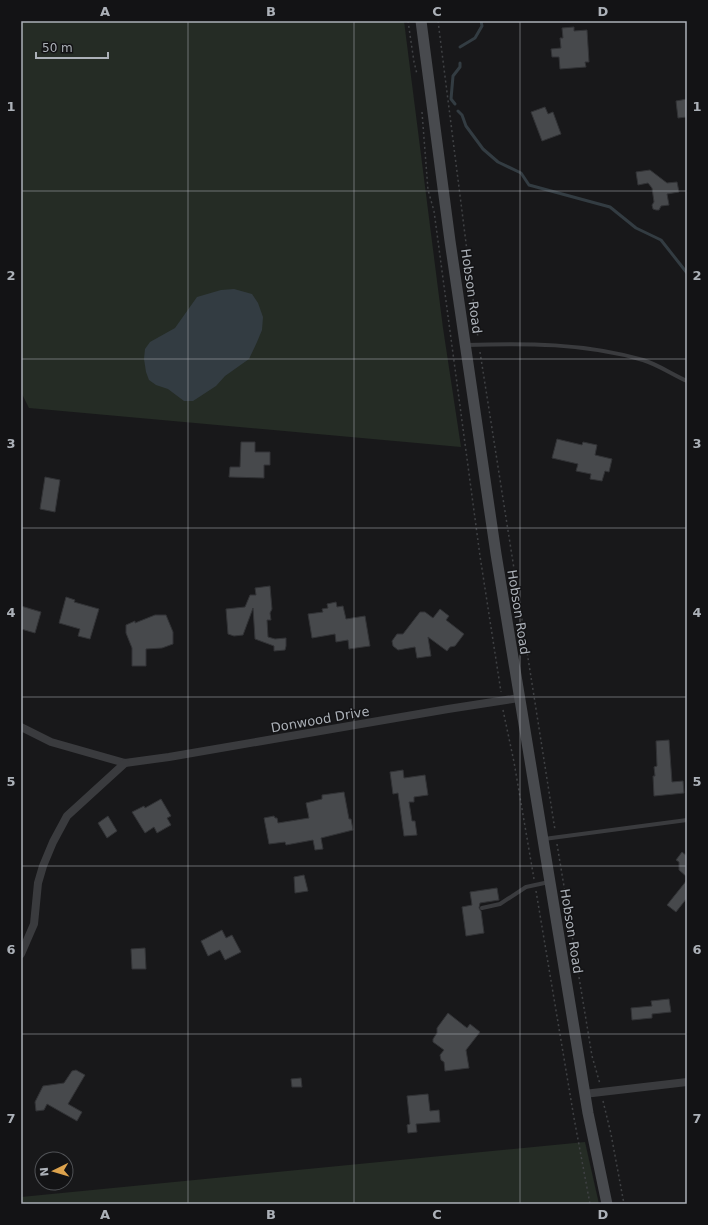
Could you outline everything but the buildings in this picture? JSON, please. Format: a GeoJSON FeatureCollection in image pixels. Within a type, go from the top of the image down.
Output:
{"type":"FeatureCollection","features":[{"type":"Feature","properties":{"kind":"main road","name":"Hobson Road"},"geometry":{"type":"LineString","coordinates":[[422,21],[465,346],[494,547],[584,1094],[607,1204]]}},
{"type":"Feature","properties":{"kind":"street","name":"Donwood Drive"},"geometry":{"type":"LineString","coordinates":[[125,763],[170,757],[440,710],[519,698]]}},
{"type":"Feature","properties":{"kind":"street"},"geometry":{"type":"LineString","coordinates":[[21,727],[51,742],[125,763]]}},
{"type":"Feature","properties":{"kind":"street"},"geometry":{"type":"LineString","coordinates":[[21,954],[34,924],[38,883],[43,866],[53,842],[67,816],[125,763]]}},
{"type":"Feature","properties":{"kind":"street"},"geometry":{"type":"LineString","coordinates":[[584,1094],[687,1082]]}},
{"type":"Feature","properties":{"kind":"lane"},"geometry":{"type":"LineString","coordinates":[[465,346],[524,344],[596,349],[644,360],[687,381]]}},
{"type":"Feature","properties":{"kind":"lane"},"geometry":{"type":"LineString","coordinates":[[542,840],[687,820]]}},
{"type":"Feature","properties":{"kind":"lane"},"geometry":{"type":"LineString","coordinates":[[482,908],[500,904],[520,890],[534,884],[549,882]]}},
{"type":"Feature","properties":{"kind":"path"},"geometry":{"type":"LineString","coordinates":[[408,21],[418,79]]}},
{"type":"Feature","properties":{"kind":"path"},"geometry":{"type":"LineString","coordinates":[[438,21],[478,338]]}},
{"type":"Feature","properties":{"kind":"path"},"geometry":{"type":"LineString","coordinates":[[421,106],[428,190],[434,211],[479,549],[500,688]]}},
{"type":"Feature","properties":{"kind":"path"},"geometry":{"type":"LineString","coordinates":[[480,350],[556,837],[592,1056],[600,1083]]}},
{"type":"Feature","properties":{"kind":"path"},"geometry":{"type":"LineString","coordinates":[[503,709],[514,762],[572,1110],[590,1204]]}},
{"type":"Feature","properties":{"kind":"path"},"geometry":{"type":"LineString","coordinates":[[604,1105],[624,1204]]}},
{"type":"Feature","properties":{"kind":"shaded area"},"geometry":{"type":"Polygon","coordinates":[[[404,21],[443,328],[461,447],[29,408],[21,392],[21,22],[404,21]]]}},
{"type":"Feature","properties":{"kind":"shaded area"},"geometry":{"type":"Polygon","coordinates":[[[234,289],[252,294],[258,303],[263,317],[262,330],[249,359],[225,376],[216,386],[193,401],[184,401],[168,389],[156,385],[149,380],[144,359],[145,349],[150,342],[175,328],[197,297],[221,290],[234,289]]]}},
{"type":"Feature","properties":{"kind":"shaded area"},"geometry":{"type":"Polygon","coordinates":[[[585,1142],[599,1204],[21,1204],[21,1197],[585,1142]]]}},
{"type":"Feature","properties":{"kind":"waterway"},"geometry":{"type":"LineString","coordinates":[[460,47],[475,38],[482,26],[481,21]]}},
{"type":"Feature","properties":{"kind":"waterway"},"geometry":{"type":"LineString","coordinates":[[455,104],[451,99],[453,76],[460,67],[460,63]]}},
{"type":"Feature","properties":{"kind":"waterway"},"geometry":{"type":"LineString","coordinates":[[458,111],[462,115],[466,126],[483,149],[498,162],[521,173],[529,185],[610,207],[636,228],[661,240],[687,273]]}}]}
